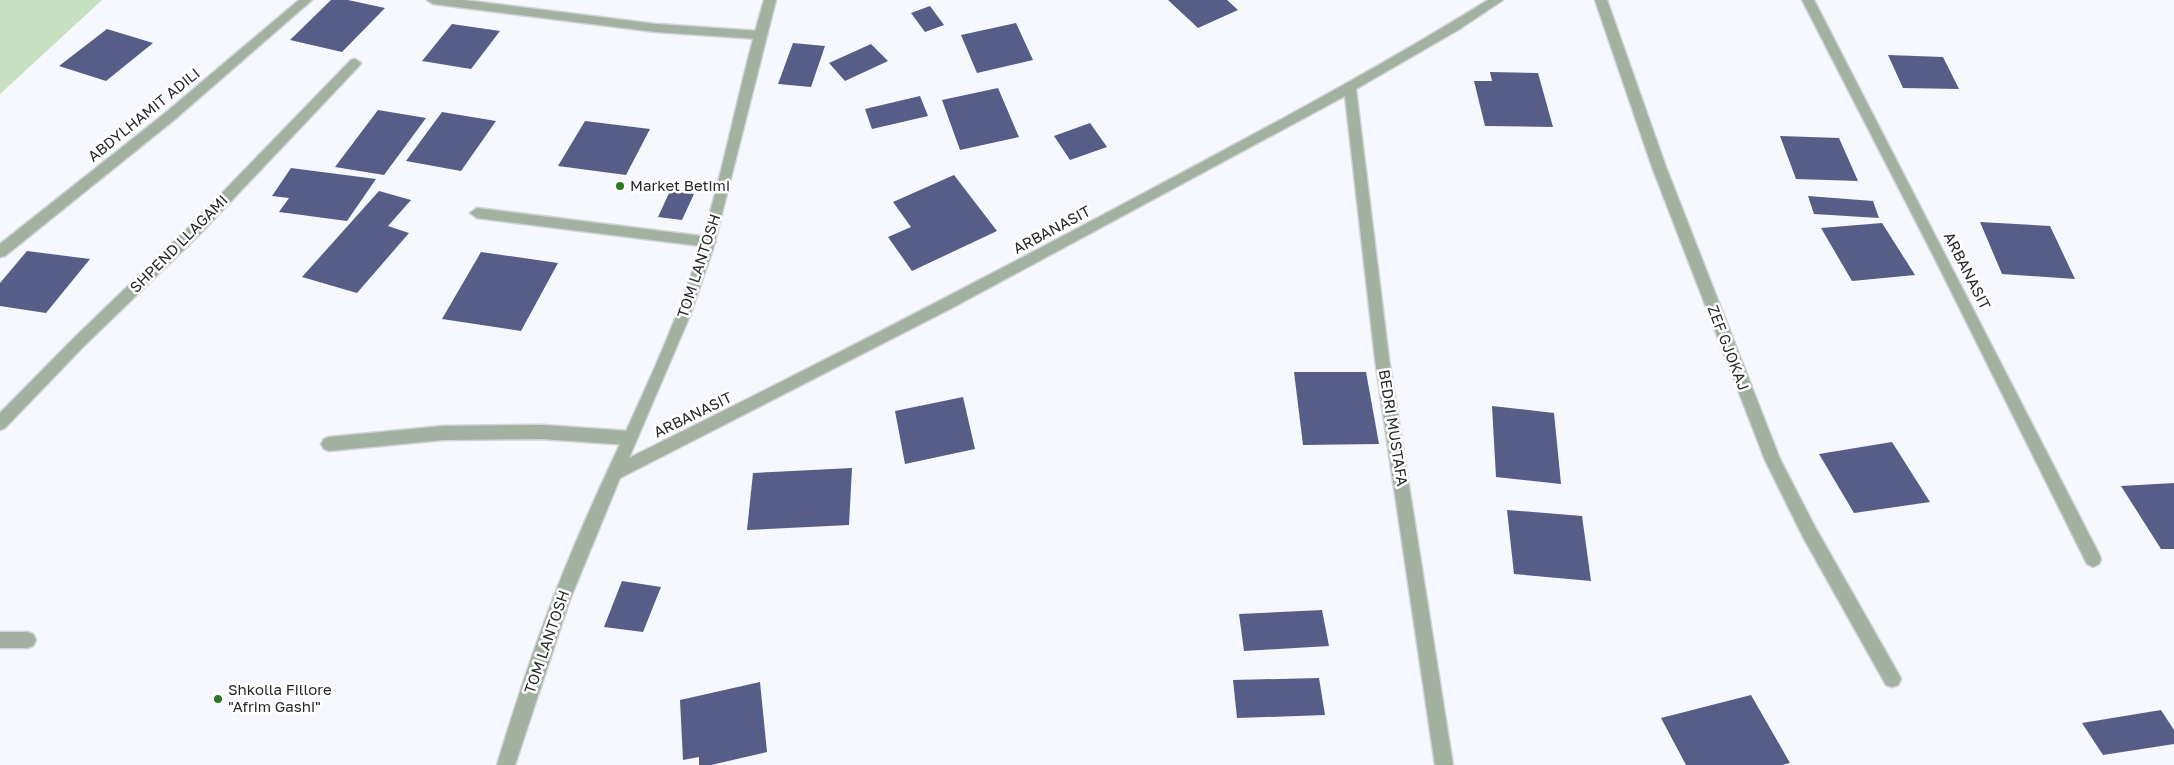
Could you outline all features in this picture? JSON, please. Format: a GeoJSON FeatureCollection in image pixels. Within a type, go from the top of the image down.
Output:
{"type":"FeatureCollection","features":[{"type":"Feature","properties":{"kind":"street","name":"ABDYLHAMIT ADILI"},"geometry":{"type":"LineString","coordinates":[[0,252],[169,117],[306,0]]}},
{"type":"Feature","properties":{"kind":"street"},"geometry":{"type":"LineString","coordinates":[[433,0],[647,27],[759,34]]}},
{"type":"Feature","properties":{"kind":"street","name":"TOM LANTOSH"},"geometry":{"type":"LineString","coordinates":[[506,765],[550,628],[614,472],[674,338],[709,242],[738,131],[759,34],[770,0]]}},
{"type":"Feature","properties":{"kind":"street","name":"ARBANASIT"},"geometry":{"type":"LineString","coordinates":[[614,472],[836,362],[1350,89],[1428,44],[1498,0]]}},
{"type":"Feature","properties":{"kind":"street","name":"ZEF GJOKAJ"},"geometry":{"type":"LineString","coordinates":[[1601,0],[1659,166],[1773,460],[1809,532],[1892,679]]}},
{"type":"Feature","properties":{"kind":"street","name":"ARBANASIT"},"geometry":{"type":"LineString","coordinates":[[1808,0],[1939,253],[2093,559]]}},
{"type":"Feature","properties":{"kind":"street","name":"SHPEND LLAGAMI"},"geometry":{"type":"LineString","coordinates":[[0,423],[79,342],[195,230],[355,63]]}},
{"type":"Feature","properties":{"kind":"street","name":"BEDRI MUSTAFA"},"geometry":{"type":"LineString","coordinates":[[1350,89],[1382,359],[1444,765]]}},
{"type":"Feature","properties":{"kind":"street"},"geometry":{"type":"LineString","coordinates":[[477,213],[709,242]]}},
{"type":"Feature","properties":{"kind":"street"},"geometry":{"type":"LineString","coordinates":[[330,444],[443,433],[542,432],[629,438]]}},
{"type":"Feature","properties":{"kind":"street"},"geometry":{"type":"LineString","coordinates":[[0,640],[27,640]]}},
{"type":"Feature","properties":{"kind":"green space"},"geometry":{"type":"Polygon","coordinates":[[[0,0],[102,0],[0,94],[0,0]]]}},
{"type":"Feature","properties":{"kind":"building"},"geometry":{"type":"Polygon","coordinates":[[[331,0],[348,0],[385,8],[342,52],[290,40],[331,0]]]}},
{"type":"Feature","properties":{"kind":"building"},"geometry":{"type":"Polygon","coordinates":[[[1168,0],[1227,0],[1238,10],[1198,28],[1168,0]]]}},
{"type":"Feature","properties":{"kind":"building"},"geometry":{"type":"Polygon","coordinates":[[[930,6],[944,25],[925,32],[911,13],[930,6]]]}},
{"type":"Feature","properties":{"kind":"building"},"geometry":{"type":"Polygon","coordinates":[[[1016,23],[1033,60],[977,73],[961,35],[1016,23]]]}},
{"type":"Feature","properties":{"kind":"building"},"geometry":{"type":"Polygon","coordinates":[[[452,24],[500,31],[471,69],[422,61],[452,24]]]}},
{"type":"Feature","properties":{"kind":"building"},"geometry":{"type":"Polygon","coordinates":[[[107,29],[153,43],[106,81],[59,66],[107,29]]]}},
{"type":"Feature","properties":{"kind":"building"},"geometry":{"type":"Polygon","coordinates":[[[793,43],[825,46],[811,87],[778,84],[793,43]]]}},
{"type":"Feature","properties":{"kind":"building"},"geometry":{"type":"Polygon","coordinates":[[[871,44],[888,61],[845,81],[829,63],[871,44]]]}},
{"type":"Feature","properties":{"kind":"building"},"geometry":{"type":"Polygon","coordinates":[[[1888,55],[1943,57],[1959,89],[1903,88],[1888,55]]]}},
{"type":"Feature","properties":{"kind":"building"},"geometry":{"type":"Polygon","coordinates":[[[1490,72],[1538,73],[1553,127],[1485,126],[1474,81],[1492,81],[1490,72]]]}},
{"type":"Feature","properties":{"kind":"building"},"geometry":{"type":"Polygon","coordinates":[[[998,88],[1019,137],[960,150],[942,100],[998,88]]]}},
{"type":"Feature","properties":{"kind":"building"},"geometry":{"type":"Polygon","coordinates":[[[920,96],[928,116],[872,129],[865,109],[920,96]]]}},
{"type":"Feature","properties":{"kind":"building"},"geometry":{"type":"Polygon","coordinates":[[[378,110],[426,118],[384,175],[335,167],[378,110]]]}},
{"type":"Feature","properties":{"kind":"building"},"geometry":{"type":"Polygon","coordinates":[[[442,112],[496,121],[461,171],[406,161],[442,112]]]}},
{"type":"Feature","properties":{"kind":"building"},"geometry":{"type":"Polygon","coordinates":[[[585,121],[650,129],[626,175],[558,166],[585,121]]]}},
{"type":"Feature","properties":{"kind":"building"},"geometry":{"type":"Polygon","coordinates":[[[1090,123],[1107,147],[1070,160],[1054,136],[1090,123]]]}},
{"type":"Feature","properties":{"kind":"building"},"geometry":{"type":"Polygon","coordinates":[[[1780,136],[1839,138],[1858,181],[1796,179],[1780,136]]]}},
{"type":"Feature","properties":{"kind":"building"},"geometry":{"type":"Polygon","coordinates":[[[291,168],[376,179],[347,221],[279,212],[289,198],[272,196],[291,168]]]}},
{"type":"Feature","properties":{"kind":"building"},"geometry":{"type":"Polygon","coordinates":[[[954,175],[997,231],[912,271],[888,237],[911,227],[893,202],[954,175]]]}},
{"type":"Feature","properties":{"kind":"building"},"geometry":{"type":"Polygon","coordinates":[[[379,191],[411,200],[388,226],[409,233],[357,293],[302,277],[379,191]]]}},
{"type":"Feature","properties":{"kind":"building"},"geometry":{"type":"Polygon","coordinates":[[[670,191],[694,194],[682,220],[658,217],[670,191]]]}},
{"type":"Feature","properties":{"kind":"building"},"geometry":{"type":"Polygon","coordinates":[[[1808,196],[1873,201],[1879,218],[1814,214],[1808,196]]]}},
{"type":"Feature","properties":{"kind":"building"},"geometry":{"type":"Polygon","coordinates":[[[1980,222],[2050,226],[2075,279],[2002,274],[1980,222]]]}},
{"type":"Feature","properties":{"kind":"building"},"geometry":{"type":"Polygon","coordinates":[[[1882,223],[1915,275],[1852,281],[1821,228],[1882,223]]]}},
{"type":"Feature","properties":{"kind":"building"},"geometry":{"type":"Polygon","coordinates":[[[27,251],[90,259],[46,313],[0,306],[0,283],[27,251]]]}},
{"type":"Feature","properties":{"kind":"building"},"geometry":{"type":"Polygon","coordinates":[[[481,252],[558,263],[521,331],[442,319],[481,252]]]}},
{"type":"Feature","properties":{"kind":"building"},"geometry":{"type":"Polygon","coordinates":[[[1294,372],[1366,372],[1379,444],[1303,445],[1294,372]]]}},
{"type":"Feature","properties":{"kind":"building"},"geometry":{"type":"Polygon","coordinates":[[[963,397],[975,449],[905,464],[895,411],[963,397]]]}},
{"type":"Feature","properties":{"kind":"building"},"geometry":{"type":"Polygon","coordinates":[[[1492,406],[1554,413],[1561,484],[1496,477],[1492,406]]]}},
{"type":"Feature","properties":{"kind":"building"},"geometry":{"type":"Polygon","coordinates":[[[1892,442],[1930,502],[1854,513],[1819,454],[1892,442]]]}},
{"type":"Feature","properties":{"kind":"building"},"geometry":{"type":"Polygon","coordinates":[[[852,468],[849,525],[747,530],[753,473],[852,468]]]}},
{"type":"Feature","properties":{"kind":"building"},"geometry":{"type":"Polygon","coordinates":[[[2174,483],[2174,549],[2161,549],[2121,486],[2174,483]]]}},
{"type":"Feature","properties":{"kind":"building"},"geometry":{"type":"Polygon","coordinates":[[[1507,510],[1582,516],[1591,581],[1514,574],[1507,510]]]}},
{"type":"Feature","properties":{"kind":"building"},"geometry":{"type":"Polygon","coordinates":[[[622,581],[661,587],[643,632],[604,627],[622,581]]]}},
{"type":"Feature","properties":{"kind":"building"},"geometry":{"type":"Polygon","coordinates":[[[1322,610],[1329,646],[1244,651],[1239,614],[1322,610]]]}},
{"type":"Feature","properties":{"kind":"building"},"geometry":{"type":"Polygon","coordinates":[[[1319,678],[1325,715],[1237,718],[1233,680],[1319,678]]]}},
{"type":"Feature","properties":{"kind":"building"},"geometry":{"type":"Polygon","coordinates":[[[760,682],[767,752],[711,765],[699,765],[699,757],[683,760],[680,700],[760,682]]]}},
{"type":"Feature","properties":{"kind":"building"},"geometry":{"type":"Polygon","coordinates":[[[1751,695],[1790,763],[1782,765],[1686,765],[1661,718],[1751,695]]]}},
{"type":"Feature","properties":{"kind":"building"},"geometry":{"type":"Polygon","coordinates":[[[2161,710],[2174,730],[2174,744],[2103,755],[2082,723],[2161,710]]]}},
{"type":"Feature","properties":{"kind":"place","name":"Market Betimi"},"geometry":{"type":"Point","coordinates":[620,186]}},
{"type":"Feature","properties":{"kind":"place","name":"Shkolla Fillore \"Afrim Gashi\""},"geometry":{"type":"Point","coordinates":[218,699]}}]}
